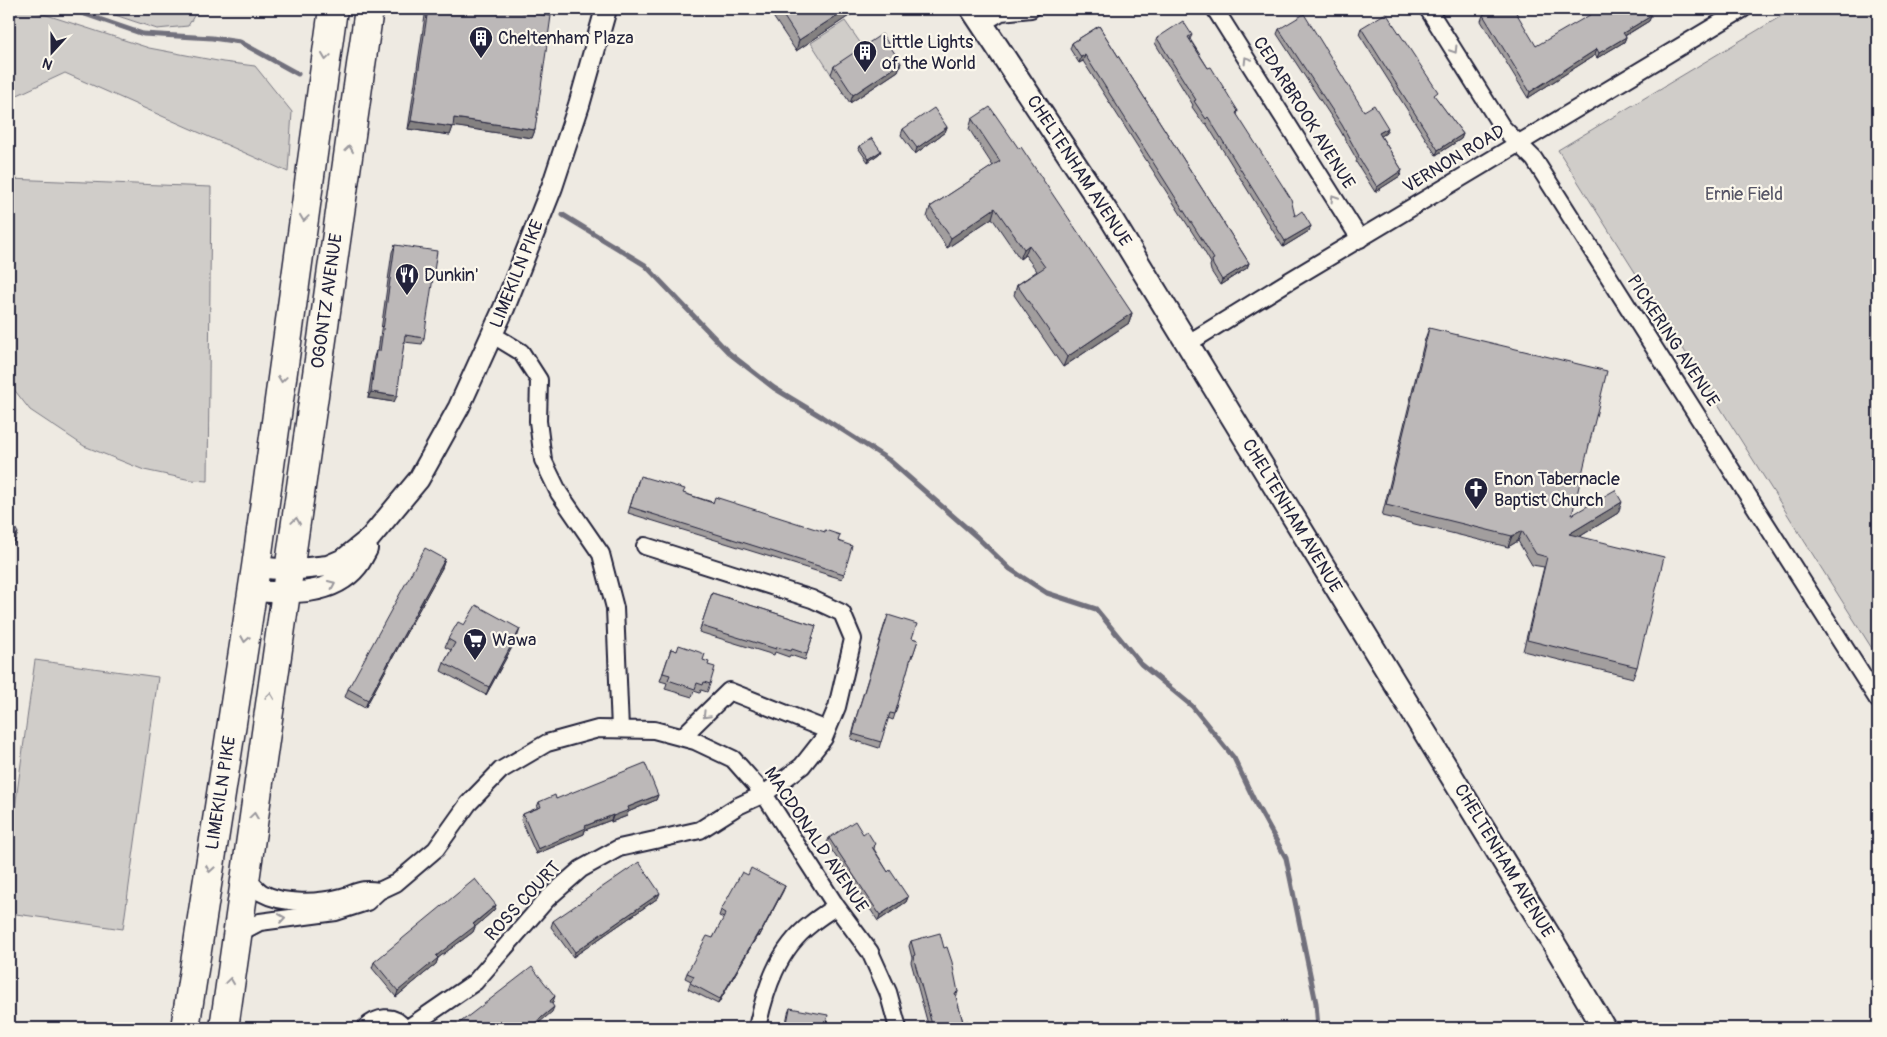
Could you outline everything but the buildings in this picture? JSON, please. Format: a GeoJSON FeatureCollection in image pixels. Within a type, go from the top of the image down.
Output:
{"type":"FeatureCollection","features":[{"type":"Feature","properties":{"kind":"highway","name":"OGONTZ AVENUE"},"geometry":{"type":"LineString","coordinates":[[254,579],[333,9]]}},
{"type":"Feature","properties":{"kind":"highway","name":"OGONTZ AVENUE"},"geometry":{"type":"LineString","coordinates":[[287,581],[369,9]]}},
{"type":"Feature","properties":{"kind":"highway","name":"LIMEKILN PIKE"},"geometry":{"type":"LineString","coordinates":[[186,1028],[254,579]]}},
{"type":"Feature","properties":{"kind":"highway","name":"LIMEKILN PIKE"},"geometry":{"type":"LineString","coordinates":[[224,1028],[287,581]]}},
{"type":"Feature","properties":{"kind":"main road","name":"CHELTENHAM AVENUE"},"geometry":{"type":"LineString","coordinates":[[977,16],[1112,220],[1560,952],[1604,1028]]}},
{"type":"Feature","properties":{"kind":"street","name":"LIMEKILN PIKE"},"geometry":{"type":"LineString","coordinates":[[254,579],[287,581],[344,559],[370,538],[419,478],[459,407],[493,335],[552,186],[579,105],[606,9]]}},
{"type":"Feature","properties":{"kind":"street"},"geometry":{"type":"LineString","coordinates":[[977,16],[1031,9]]}},
{"type":"Feature","properties":{"kind":"street","name":"CEDARBROOK AVENUE"},"geometry":{"type":"LineString","coordinates":[[1215,9],[1360,239]]}},
{"type":"Feature","properties":{"kind":"street","name":"PICKERING AVENUE"},"geometry":{"type":"LineString","coordinates":[[1428,9],[1502,127],[1539,166],[1878,700]]}},
{"type":"Feature","properties":{"kind":"street","name":"VERNON ROAD"},"geometry":{"type":"LineString","coordinates":[[1188,344],[1743,9]]}},
{"type":"Feature","properties":{"kind":"street"},"geometry":{"type":"LineString","coordinates":[[493,335],[521,352],[539,380],[538,421],[543,460],[558,493],[601,554],[615,608],[620,729]]}},
{"type":"Feature","properties":{"kind":"street","name":"ROSS COURT"},"geometry":{"type":"LineString","coordinates":[[365,1028],[372,1021],[379,1018],[388,1018],[406,1028],[475,982],[547,899],[581,869],[619,848],[700,830],[738,806],[764,794],[802,766],[824,738],[837,707],[853,640],[842,613],[812,599],[645,546]]}},
{"type":"Feature","properties":{"kind":"street"},"geometry":{"type":"LineString","coordinates":[[682,737],[729,691],[827,730]]}},
{"type":"Feature","properties":{"kind":"street","name":"MACDONALD AVENUE"},"geometry":{"type":"LineString","coordinates":[[237,934],[260,922],[336,912],[367,902],[379,891],[396,883],[436,850],[468,804],[501,770],[547,743],[598,729],[654,730],[695,741],[733,759],[764,794],[836,906],[870,952],[888,992],[898,1028]]}},
{"type":"Feature","properties":{"kind":"street","name":"MACDONALD AVENUE"},"geometry":{"type":"LineString","coordinates":[[245,877],[263,893],[291,902],[314,902],[340,898],[364,889],[379,891]]}},
{"type":"Feature","properties":{"kind":"street"},"geometry":{"type":"LineString","coordinates":[[757,1028],[767,988],[779,961],[798,935],[836,906]]}},
{"type":"Feature","properties":{"kind":"green space"},"geometry":{"type":"Polygon","coordinates":[[[9,9],[28,9],[149,48],[255,66],[292,112],[288,172],[65,73],[9,99],[9,9]]]}},
{"type":"Feature","properties":{"kind":"green space"},"geometry":{"type":"Polygon","coordinates":[[[97,9],[198,9],[188,26],[157,29],[97,9]]]}},
{"type":"Feature","properties":{"kind":"green space","name":"Ernie Field"},"geometry":{"type":"Polygon","coordinates":[[[1793,9],[1878,9],[1878,658],[1558,150],[1793,9]]]}},
{"type":"Feature","properties":{"kind":"green space"},"geometry":{"type":"Polygon","coordinates":[[[845,21],[866,51],[831,74],[811,43],[845,21]]]}},
{"type":"Feature","properties":{"kind":"green space"},"geometry":{"type":"Polygon","coordinates":[[[9,179],[211,187],[208,481],[191,480],[144,470],[84,446],[30,410],[9,383],[9,179]]]}},
{"type":"Feature","properties":{"kind":"green space"},"geometry":{"type":"Polygon","coordinates":[[[35,660],[158,677],[123,929],[9,913],[9,852],[35,660]]]}},
{"type":"Feature","properties":{"kind":"waterway"},"geometry":{"type":"LineString","coordinates":[[70,9],[143,34],[212,38],[240,42],[298,74]]}},
{"type":"Feature","properties":{"kind":"waterway"},"geometry":{"type":"LineString","coordinates":[[563,215],[645,265],[729,353],[774,388],[889,460],[977,537],[1010,569],[1047,593],[1096,609],[1141,664],[1192,706],[1234,758],[1256,804],[1286,858],[1316,1003],[1318,1028]]}},
{"type":"Feature","properties":{"kind":"place","name":"Cheltenham Plaza"},"geometry":{"type":"Point","coordinates":[481,59]}},
{"type":"Feature","properties":{"kind":"place","name":"Little Lights of the World"},"geometry":{"type":"Point","coordinates":[865,73]}},
{"type":"Feature","properties":{"kind":"place","name":"Dunkin'"},"geometry":{"type":"Point","coordinates":[407,296]}},
{"type":"Feature","properties":{"kind":"place","name":"Enon Tabernacle Baptist Church"},"geometry":{"type":"Point","coordinates":[1476,510]}},
{"type":"Feature","properties":{"kind":"place","name":"Wawa"},"geometry":{"type":"Point","coordinates":[475,661]}}]}
